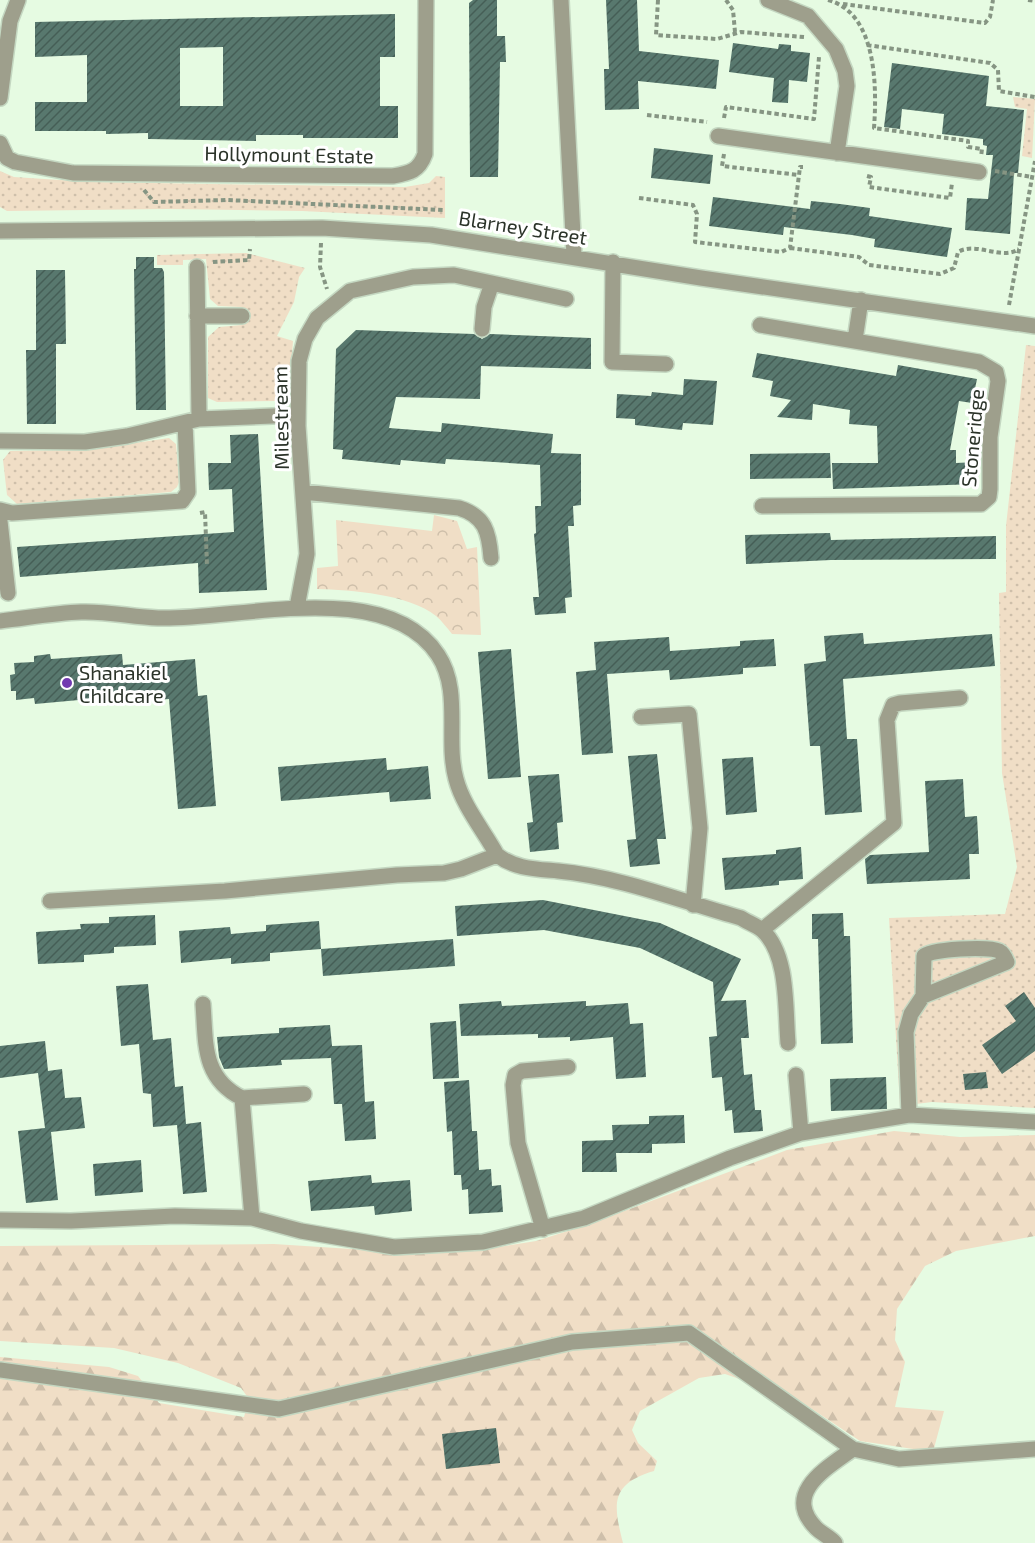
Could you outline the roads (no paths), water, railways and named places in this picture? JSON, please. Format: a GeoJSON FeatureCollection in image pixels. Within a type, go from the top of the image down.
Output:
{"type":"FeatureCollection","features":[{"type":"Feature","properties":{"kind":"street"},"geometry":{"type":"LineString","coordinates":[[0,98],[10,21],[18,0]]}},
{"type":"Feature","properties":{"kind":"street","name":"Hollymount Estate"},"geometry":{"type":"LineString","coordinates":[[0,143],[7,158],[35,168],[73,173],[393,176],[410,173],[421,166],[425,154],[426,0]]}},
{"type":"Feature","properties":{"kind":"street"},"geometry":{"type":"LineString","coordinates":[[561,0],[574,255]]}},
{"type":"Feature","properties":{"kind":"street"},"geometry":{"type":"LineString","coordinates":[[768,0],[808,16],[836,49],[845,71],[847,86],[837,153]]}},
{"type":"Feature","properties":{"kind":"street"},"geometry":{"type":"LineString","coordinates":[[718,136],[979,170]]}},
{"type":"Feature","properties":{"kind":"street","name":"Blarney Street"},"geometry":{"type":"LineString","coordinates":[[0,231],[322,228],[431,235],[1035,326]]}},
{"type":"Feature","properties":{"kind":"street"},"geometry":{"type":"LineString","coordinates":[[613,262],[612,362],[666,364]]}},
{"type":"Feature","properties":{"kind":"street"},"geometry":{"type":"LineString","coordinates":[[0,510],[12,513],[182,501],[188,492],[203,264]]}},
{"type":"Feature","properties":{"kind":"street","name":"Milestream"},"geometry":{"type":"LineString","coordinates":[[297,607],[307,554],[298,415],[301,349],[310,328],[332,303],[350,291],[398,278],[454,275],[566,298]]}},
{"type":"Feature","properties":{"kind":"street"},"geometry":{"type":"LineString","coordinates":[[482,329],[484,307],[492,283]]}},
{"type":"Feature","properties":{"kind":"street"},"geometry":{"type":"LineString","coordinates":[[855,340],[861,300]]}},
{"type":"Feature","properties":{"kind":"street"},"geometry":{"type":"LineString","coordinates":[[198,316],[242,316]]}},
{"type":"Feature","properties":{"kind":"street","name":"Stoneridge"},"geometry":{"type":"LineString","coordinates":[[760,325],[979,362],[996,372],[998,381],[990,437],[989,497],[981,504],[970,506],[762,506]]}},
{"type":"Feature","properties":{"kind":"street"},"geometry":{"type":"LineString","coordinates":[[0,441],[85,442],[127,436],[192,421],[298,415]]}},
{"type":"Feature","properties":{"kind":"street","name":"Milestream"},"geometry":{"type":"LineString","coordinates":[[303,492],[459,508],[471,512],[488,530],[491,558]]}},
{"type":"Feature","properties":{"kind":"street"},"geometry":{"type":"LineString","coordinates":[[0,521],[8,593]]}},
{"type":"Feature","properties":{"kind":"street"},"geometry":{"type":"LineString","coordinates":[[0,621],[80,612],[118,613],[158,618],[297,607],[349,611],[387,618],[424,637],[437,654],[448,675],[456,778],[497,855],[507,863],[521,867],[603,877],[741,918],[762,930],[772,944],[780,965],[788,1043]]}},
{"type":"Feature","properties":{"kind":"street"},"geometry":{"type":"LineString","coordinates":[[762,930],[894,823],[887,720],[893,705],[960,698]]}},
{"type":"Feature","properties":{"kind":"street"},"geometry":{"type":"LineString","coordinates":[[641,717],[689,714],[700,828],[693,904]]}},
{"type":"Feature","properties":{"kind":"street"},"geometry":{"type":"LineString","coordinates":[[50,901],[225,891],[397,875],[444,873],[497,855]]}},
{"type":"Feature","properties":{"kind":"street"},"geometry":{"type":"LineString","coordinates":[[909,1115],[906,1032],[911,1014],[923,996],[923,963],[928,952],[993,949],[1005,956],[1007,962],[923,996]]}},
{"type":"Feature","properties":{"kind":"street"},"geometry":{"type":"LineString","coordinates":[[203,1005],[207,1050],[213,1075],[225,1088],[242,1098],[304,1094]]}},
{"type":"Feature","properties":{"kind":"street"},"geometry":{"type":"LineString","coordinates":[[543,1229],[518,1143],[513,1084],[515,1075],[522,1071],[568,1067]]}},
{"type":"Feature","properties":{"kind":"street"},"geometry":{"type":"LineString","coordinates":[[796,1075],[801,1133]]}},
{"type":"Feature","properties":{"kind":"street"},"geometry":{"type":"LineString","coordinates":[[242,1098],[252,1218]]}},
{"type":"Feature","properties":{"kind":"street"},"geometry":{"type":"LineString","coordinates":[[0,1220],[71,1221],[175,1216],[252,1218],[311,1233],[394,1247],[483,1242],[584,1218],[730,1158],[801,1133],[909,1115],[1035,1122]]}},
{"type":"Feature","properties":{"kind":"street"},"geometry":{"type":"LineString","coordinates":[[0,1370],[279,1409],[572,1342],[688,1333],[854,1449],[899,1459],[1035,1449]]}},
{"type":"Feature","properties":{"kind":"street"},"geometry":{"type":"LineString","coordinates":[[835,1543],[816,1529],[804,1510],[804,1495],[817,1476],[854,1449]]}},
{"type":"Feature","properties":{"kind":"place","name":"Shanakiel Childcare"},"geometry":{"type":"Point","coordinates":[67,683]}}]}
